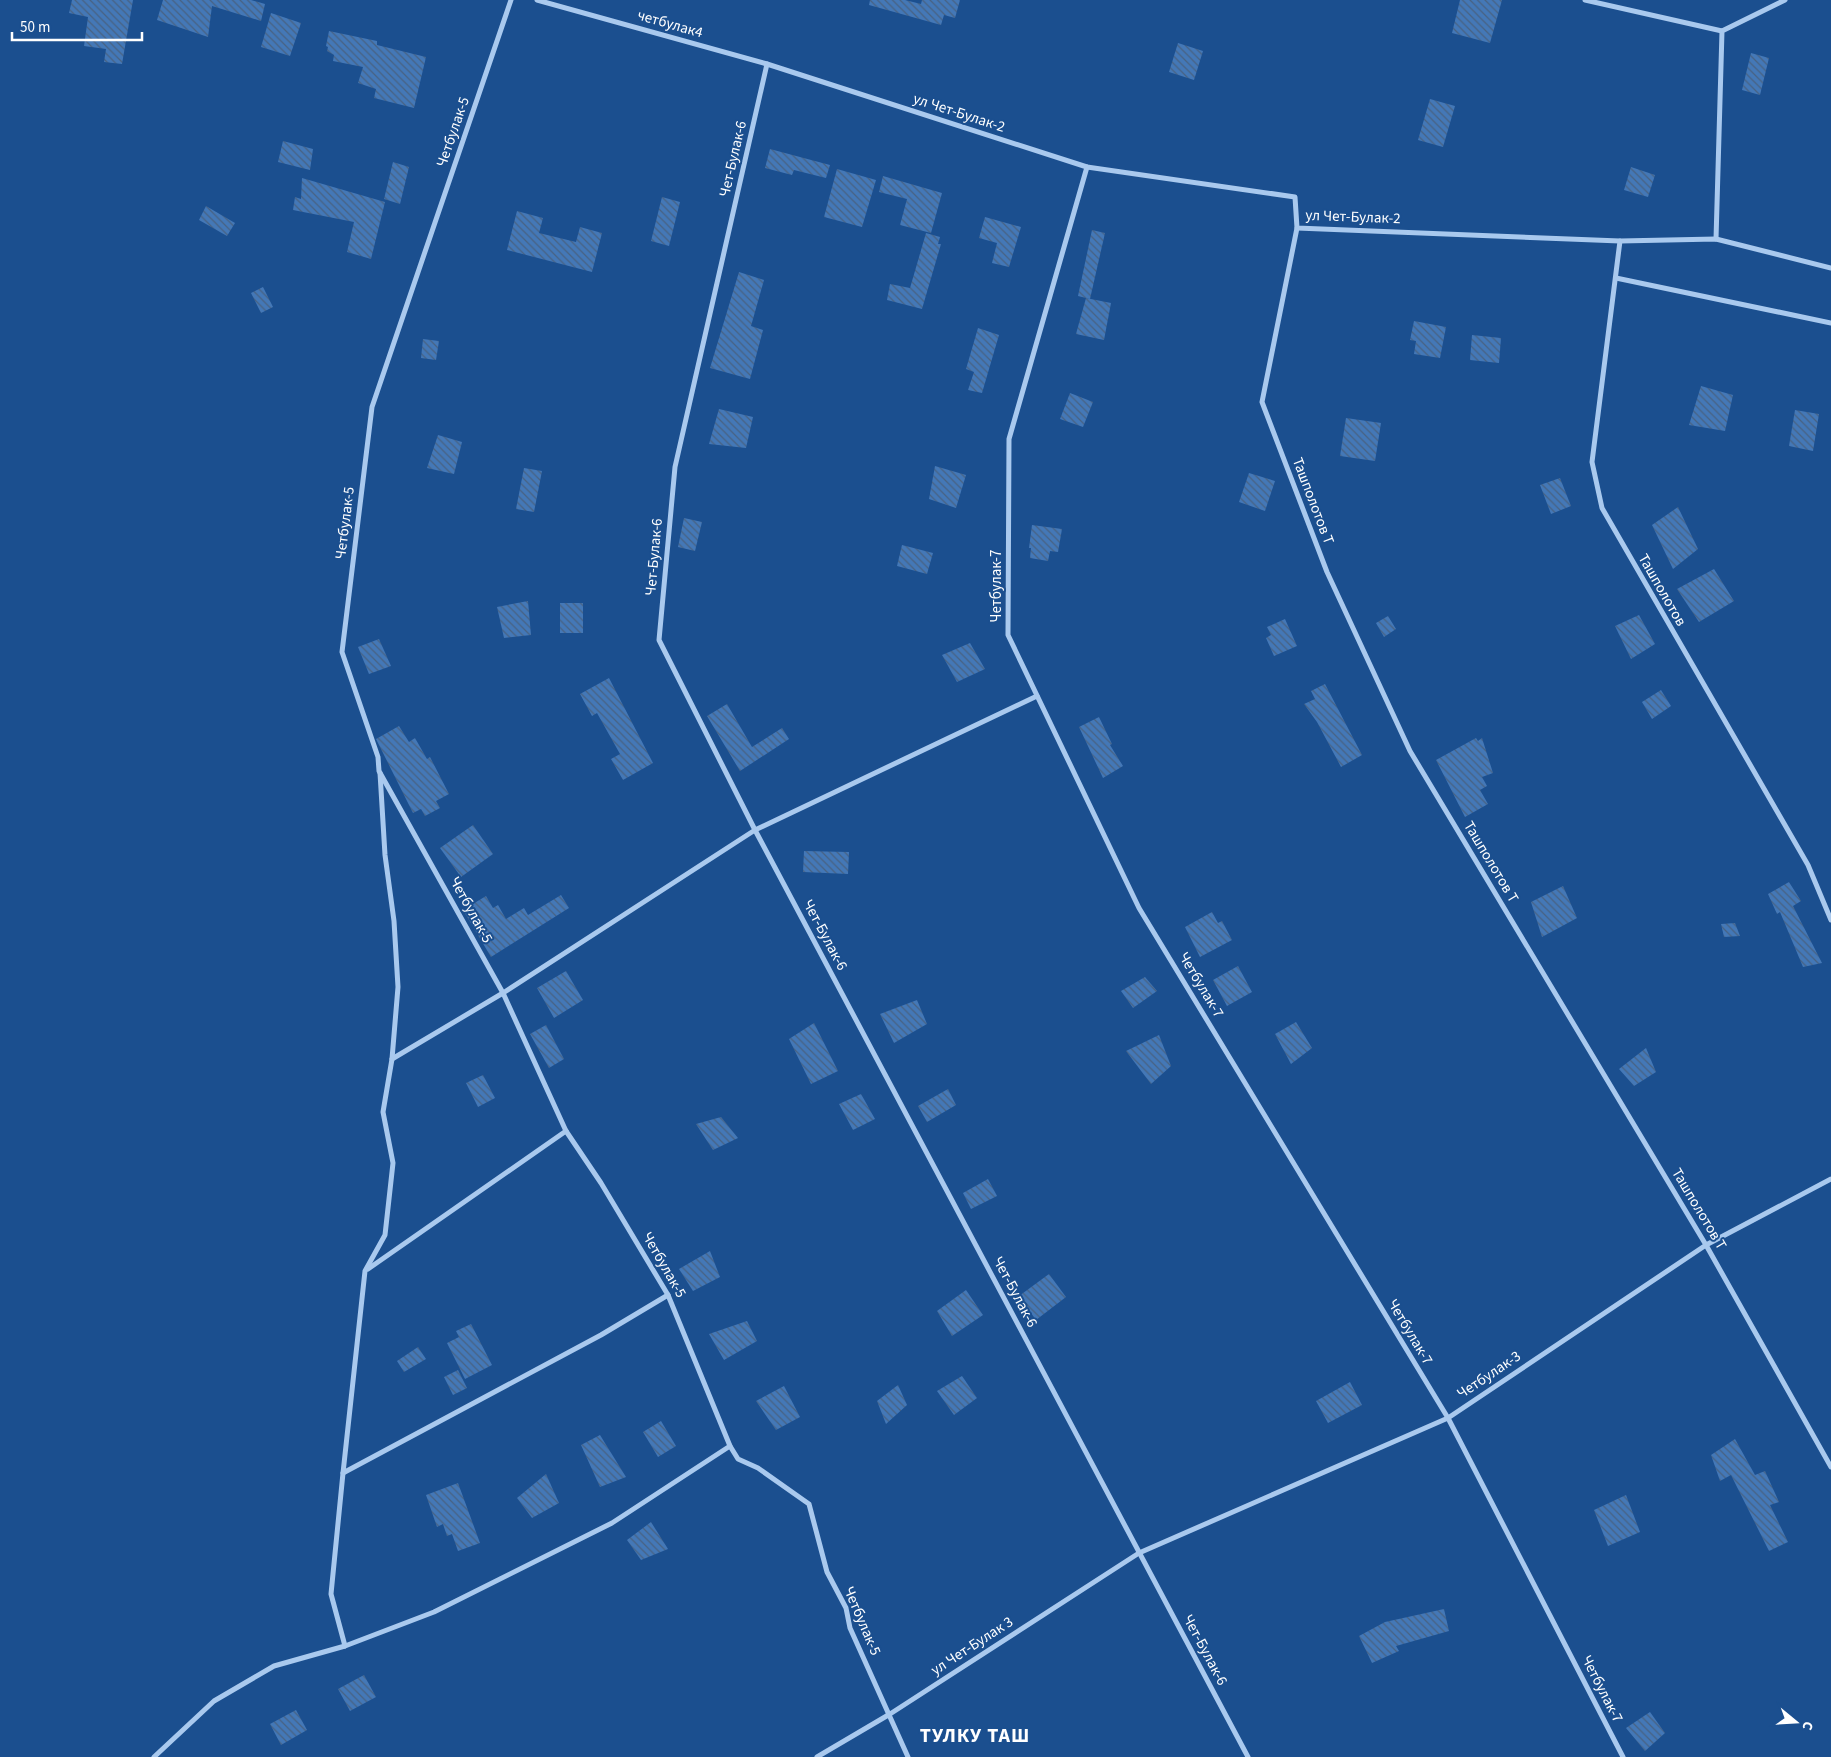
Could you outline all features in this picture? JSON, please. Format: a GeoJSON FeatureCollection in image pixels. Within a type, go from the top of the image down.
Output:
{"type":"FeatureCollection","features":[{"type":"Feature","properties":{"kind":"street","name":"Четбулак-5"},"geometry":{"type":"LineString","coordinates":[[511,0],[372,407],[342,652],[378,757],[379,771],[503,993],[566,1132],[601,1183],[668,1295],[730,1446],[738,1459],[758,1468],[809,1504],[827,1572],[846,1608],[850,1628],[908,1757]]}},
{"type":"Feature","properties":{"kind":"street","name":"четбулак4"},"geometry":{"type":"LineString","coordinates":[[536,0],[767,64]]}},
{"type":"Feature","properties":{"kind":"street"},"geometry":{"type":"LineString","coordinates":[[1585,0],[1722,31],[1784,0]]}},
{"type":"Feature","properties":{"kind":"street"},"geometry":{"type":"LineString","coordinates":[[1716,239],[1722,31]]}},
{"type":"Feature","properties":{"kind":"street","name":"ул Чет-Булак-2"},"geometry":{"type":"LineString","coordinates":[[767,64],[1087,167],[1295,197],[1297,228],[1620,241],[1716,239],[1831,268]]}},
{"type":"Feature","properties":{"kind":"street","name":"Чет-Булак-6"},"geometry":{"type":"LineString","coordinates":[[767,64],[675,467],[659,640],[755,830],[1248,1757]]}},
{"type":"Feature","properties":{"kind":"street","name":"Четбулак-7"},"geometry":{"type":"LineString","coordinates":[[1087,167],[1009,439],[1008,635],[1139,908],[1448,1418],[1623,1757]]}},
{"type":"Feature","properties":{"kind":"street","name":"Ташполотов Т"},"geometry":{"type":"LineString","coordinates":[[1297,228],[1262,402],[1327,572],[1410,751],[1706,1245],[1831,1467]]}},
{"type":"Feature","properties":{"kind":"street","name":"Ташполотов"},"geometry":{"type":"LineString","coordinates":[[1620,241],[1592,462],[1602,508],[1808,866],[1831,920]]}},
{"type":"Feature","properties":{"kind":"street"},"geometry":{"type":"LineString","coordinates":[[1616,278],[1831,324]]}},
{"type":"Feature","properties":{"kind":"street"},"geometry":{"type":"LineString","coordinates":[[392,1059],[503,993],[755,830],[1037,696]]}},
{"type":"Feature","properties":{"kind":"street"},"geometry":{"type":"LineString","coordinates":[[345,1646],[331,1594],[343,1472],[366,1271],[385,1235],[393,1163],[383,1112],[392,1059],[398,987],[394,921],[385,855],[379,771]]}},
{"type":"Feature","properties":{"kind":"street"},"geometry":{"type":"LineString","coordinates":[[366,1271],[566,1132]]}},
{"type":"Feature","properties":{"kind":"street","name":"Четбулак-3"},"geometry":{"type":"LineString","coordinates":[[1139,1553],[1448,1418],[1706,1245],[1831,1179]]}},
{"type":"Feature","properties":{"kind":"street"},"geometry":{"type":"LineString","coordinates":[[343,1472],[601,1335],[668,1295]]}},
{"type":"Feature","properties":{"kind":"street"},"geometry":{"type":"LineString","coordinates":[[154,1757],[214,1701],[274,1666],[345,1646],[434,1612],[612,1523],[730,1446]]}},
{"type":"Feature","properties":{"kind":"street","name":"ул Чет-Булак 3"},"geometry":{"type":"LineString","coordinates":[[817,1757],[890,1714],[1139,1553]]}},
{"type":"Feature","properties":{"kind":"building"},"geometry":{"type":"Polygon","coordinates":[[[72,0],[133,0],[122,64],[104,62],[106,49],[84,46],[88,17],[69,13],[72,0]]]}},
{"type":"Feature","properties":{"kind":"building"},"geometry":{"type":"Polygon","coordinates":[[[163,0],[251,0],[265,4],[261,21],[212,6],[208,37],[157,20],[163,0]]]}},
{"type":"Feature","properties":{"kind":"building"},"geometry":{"type":"Polygon","coordinates":[[[870,0],[905,0],[921,4],[922,0],[960,0],[955,18],[944,15],[941,25],[869,5],[870,0]]]}},
{"type":"Feature","properties":{"kind":"building"},"geometry":{"type":"Polygon","coordinates":[[[1460,0],[1502,0],[1490,43],[1452,33],[1460,0]]]}},
{"type":"Feature","properties":{"kind":"building"},"geometry":{"type":"Polygon","coordinates":[[[271,13],[301,23],[290,56],[261,47],[271,13]]]}},
{"type":"Feature","properties":{"kind":"building"},"geometry":{"type":"Polygon","coordinates":[[[329,31],[377,41],[377,45],[426,57],[414,108],[374,98],[376,89],[358,83],[363,67],[333,61],[334,55],[327,51],[328,47],[326,46],[329,31]]]}},
{"type":"Feature","properties":{"kind":"building"},"geometry":{"type":"Polygon","coordinates":[[[1178,43],[1203,51],[1194,80],[1169,72],[1178,43]]]}},
{"type":"Feature","properties":{"kind":"building"},"geometry":{"type":"Polygon","coordinates":[[[1751,53],[1769,58],[1760,95],[1742,90],[1751,53]]]}},
{"type":"Feature","properties":{"kind":"building"},"geometry":{"type":"Polygon","coordinates":[[[1430,99],[1455,106],[1443,147],[1418,140],[1430,99]]]}},
{"type":"Feature","properties":{"kind":"building"},"geometry":{"type":"Polygon","coordinates":[[[283,141],[313,149],[310,170],[278,162],[283,141]]]}},
{"type":"Feature","properties":{"kind":"building"},"geometry":{"type":"Polygon","coordinates":[[[770,149],[830,165],[826,178],[794,170],[792,175],[765,168],[770,149]]]}},
{"type":"Feature","properties":{"kind":"building"},"geometry":{"type":"Polygon","coordinates":[[[393,162],[409,167],[400,204],[384,199],[393,162]]]}},
{"type":"Feature","properties":{"kind":"building"},"geometry":{"type":"Polygon","coordinates":[[[1631,167],[1655,175],[1648,197],[1624,190],[1631,167]]]}},
{"type":"Feature","properties":{"kind":"building"},"geometry":{"type":"Polygon","coordinates":[[[837,169],[876,180],[862,227],[824,217],[837,169]]]}},
{"type":"Feature","properties":{"kind":"building"},"geometry":{"type":"Polygon","coordinates":[[[883,176],[942,193],[931,233],[900,225],[907,199],[879,192],[883,176]]]}},
{"type":"Feature","properties":{"kind":"building"},"geometry":{"type":"Polygon","coordinates":[[[302,178],[385,202],[371,259],[347,252],[354,222],[293,210],[295,197],[301,199],[302,178]]]}},
{"type":"Feature","properties":{"kind":"building"},"geometry":{"type":"Polygon","coordinates":[[[662,197],[680,202],[669,246],[651,241],[662,197]]]}},
{"type":"Feature","properties":{"kind":"building"},"geometry":{"type":"Polygon","coordinates":[[[206,206],[235,223],[227,236],[199,220],[206,206]]]}},
{"type":"Feature","properties":{"kind":"building"},"geometry":{"type":"Polygon","coordinates":[[[517,211],[543,218],[539,233],[576,242],[580,227],[602,233],[592,272],[507,250],[517,211]]]}},
{"type":"Feature","properties":{"kind":"building"},"geometry":{"type":"Polygon","coordinates":[[[985,217],[1021,227],[1009,267],[992,263],[997,243],[979,238],[985,217]]]}},
{"type":"Feature","properties":{"kind":"building"},"geometry":{"type":"Polygon","coordinates":[[[1092,230],[1105,233],[1090,299],[1078,296],[1092,230]]]}},
{"type":"Feature","properties":{"kind":"building"},"geometry":{"type":"Polygon","coordinates":[[[926,233],[940,237],[938,244],[941,244],[922,309],[887,300],[890,284],[910,288],[926,233]]]}},
{"type":"Feature","properties":{"kind":"building"},"geometry":{"type":"Polygon","coordinates":[[[739,272],[764,280],[751,326],[763,330],[750,379],[710,368],[739,272]]]}},
{"type":"Feature","properties":{"kind":"building"},"geometry":{"type":"Polygon","coordinates":[[[263,287],[273,307],[261,313],[251,293],[263,287]]]}},
{"type":"Feature","properties":{"kind":"building"},"geometry":{"type":"Polygon","coordinates":[[[1086,298],[1111,303],[1104,340],[1076,334],[1086,298]]]}},
{"type":"Feature","properties":{"kind":"building"},"geometry":{"type":"Polygon","coordinates":[[[1414,321],[1446,327],[1440,358],[1414,354],[1416,341],[1410,340],[1414,321]]]}},
{"type":"Feature","properties":{"kind":"building"},"geometry":{"type":"Polygon","coordinates":[[[978,328],[999,335],[982,393],[968,390],[974,372],[966,369],[978,328]]]}},
{"type":"Feature","properties":{"kind":"building"},"geometry":{"type":"Polygon","coordinates":[[[1472,335],[1501,338],[1499,363],[1470,360],[1472,335]]]}},
{"type":"Feature","properties":{"kind":"building"},"geometry":{"type":"Polygon","coordinates":[[[423,339],[439,341],[436,360],[421,358],[423,339]]]}},
{"type":"Feature","properties":{"kind":"building"},"geometry":{"type":"Polygon","coordinates":[[[1701,386],[1733,395],[1725,431],[1689,425],[1701,386]]]}},
{"type":"Feature","properties":{"kind":"building"},"geometry":{"type":"Polygon","coordinates":[[[1070,393],[1093,402],[1083,427],[1060,419],[1070,393]]]}},
{"type":"Feature","properties":{"kind":"building"},"geometry":{"type":"Polygon","coordinates":[[[719,409],[753,417],[746,448],[709,444],[719,409]]]}},
{"type":"Feature","properties":{"kind":"building"},"geometry":{"type":"Polygon","coordinates":[[[1795,410],[1819,414],[1813,451],[1789,446],[1795,410]]]}},
{"type":"Feature","properties":{"kind":"building"},"geometry":{"type":"Polygon","coordinates":[[[1346,418],[1381,423],[1375,461],[1340,456],[1346,418]]]}},
{"type":"Feature","properties":{"kind":"building"},"geometry":{"type":"Polygon","coordinates":[[[438,435],[462,442],[454,474],[427,468],[438,435]]]}},
{"type":"Feature","properties":{"kind":"building"},"geometry":{"type":"Polygon","coordinates":[[[935,466],[966,475],[956,508],[929,499],[935,466]]]}},
{"type":"Feature","properties":{"kind":"building"},"geometry":{"type":"Polygon","coordinates":[[[524,468],[542,471],[534,512],[516,509],[524,468]]]}},
{"type":"Feature","properties":{"kind":"building"},"geometry":{"type":"Polygon","coordinates":[[[1249,473],[1275,481],[1265,511],[1239,502],[1249,473]]]}},
{"type":"Feature","properties":{"kind":"building"},"geometry":{"type":"Polygon","coordinates":[[[1560,478],[1571,506],[1551,514],[1540,485],[1560,478]]]}},
{"type":"Feature","properties":{"kind":"building"},"geometry":{"type":"Polygon","coordinates":[[[1678,507],[1698,549],[1673,569],[1652,525],[1678,507]]]}},
{"type":"Feature","properties":{"kind":"building"},"geometry":{"type":"Polygon","coordinates":[[[684,518],[702,522],[695,551],[678,547],[684,518]]]}},
{"type":"Feature","properties":{"kind":"building"},"geometry":{"type":"Polygon","coordinates":[[[1032,525],[1062,529],[1058,552],[1050,551],[1048,561],[1030,558],[1031,548],[1029,548],[1032,525]]]}},
{"type":"Feature","properties":{"kind":"building"},"geometry":{"type":"Polygon","coordinates":[[[902,545],[933,553],[927,574],[897,566],[902,545]]]}},
{"type":"Feature","properties":{"kind":"building"},"geometry":{"type":"Polygon","coordinates":[[[1714,569],[1734,601],[1699,622],[1677,589],[1714,569]]]}},
{"type":"Feature","properties":{"kind":"building"},"geometry":{"type":"Polygon","coordinates":[[[528,601],[531,635],[504,638],[497,607],[528,601]]]}},
{"type":"Feature","properties":{"kind":"building"},"geometry":{"type":"Polygon","coordinates":[[[560,603],[583,603],[583,633],[560,633],[560,603]]]}},
{"type":"Feature","properties":{"kind":"building"},"geometry":{"type":"Polygon","coordinates":[[[1639,615],[1655,644],[1631,659],[1615,626],[1639,615]]]}},
{"type":"Feature","properties":{"kind":"building"},"geometry":{"type":"Polygon","coordinates":[[[1388,616],[1396,629],[1384,637],[1376,623],[1388,616]]]}},
{"type":"Feature","properties":{"kind":"building"},"geometry":{"type":"Polygon","coordinates":[[[1285,619],[1297,646],[1274,656],[1266,638],[1271,635],[1267,627],[1285,619]]]}},
{"type":"Feature","properties":{"kind":"building"},"geometry":{"type":"Polygon","coordinates":[[[379,639],[391,666],[369,674],[358,647],[379,639]]]}},
{"type":"Feature","properties":{"kind":"building"},"geometry":{"type":"Polygon","coordinates":[[[970,643],[985,669],[957,682],[942,655],[970,643]]]}},
{"type":"Feature","properties":{"kind":"building"},"geometry":{"type":"Polygon","coordinates":[[[609,678],[653,763],[623,780],[611,759],[620,754],[597,713],[592,716],[580,694],[609,678]]]}},
{"type":"Feature","properties":{"kind":"building"},"geometry":{"type":"Polygon","coordinates":[[[1325,684],[1362,755],[1341,767],[1317,722],[1304,704],[1315,699],[1311,691],[1325,684]]]}},
{"type":"Feature","properties":{"kind":"building"},"geometry":{"type":"Polygon","coordinates":[[[1661,690],[1671,706],[1652,719],[1642,702],[1661,690]]]}},
{"type":"Feature","properties":{"kind":"building"},"geometry":{"type":"Polygon","coordinates":[[[727,704],[752,747],[782,728],[789,739],[740,771],[707,716],[727,704]]]}},
{"type":"Feature","properties":{"kind":"building"},"geometry":{"type":"Polygon","coordinates":[[[1099,717],[1112,744],[1110,745],[1123,766],[1103,778],[1079,727],[1099,717]]]}},
{"type":"Feature","properties":{"kind":"building"},"geometry":{"type":"Polygon","coordinates":[[[399,726],[409,742],[415,738],[427,759],[430,757],[449,794],[436,801],[440,808],[425,816],[421,809],[413,813],[376,739],[399,726]]]}},
{"type":"Feature","properties":{"kind":"building"},"geometry":{"type":"Polygon","coordinates":[[[1476,738],[1478,741],[1482,738],[1493,773],[1482,777],[1487,786],[1480,790],[1488,804],[1465,817],[1436,760],[1476,738]]]}},
{"type":"Feature","properties":{"kind":"building"},"geometry":{"type":"Polygon","coordinates":[[[473,825],[493,854],[461,877],[440,848],[473,825]]]}},
{"type":"Feature","properties":{"kind":"building"},"geometry":{"type":"Polygon","coordinates":[[[804,851],[849,852],[848,874],[803,872],[804,851]]]}},
{"type":"Feature","properties":{"kind":"building"},"geometry":{"type":"Polygon","coordinates":[[[1789,882],[1801,901],[1793,906],[1822,963],[1803,967],[1780,912],[1777,914],[1768,894],[1789,882]]]}},
{"type":"Feature","properties":{"kind":"building"},"geometry":{"type":"Polygon","coordinates":[[[1563,886],[1577,918],[1542,937],[1531,902],[1563,886]]]}},
{"type":"Feature","properties":{"kind":"building"},"geometry":{"type":"Polygon","coordinates":[[[561,895],[569,908],[491,957],[463,910],[486,896],[493,908],[498,905],[506,919],[524,908],[528,915],[561,895]]]}},
{"type":"Feature","properties":{"kind":"building"},"geometry":{"type":"Polygon","coordinates":[[[1212,912],[1218,923],[1222,921],[1232,940],[1200,957],[1185,927],[1212,912]]]}},
{"type":"Feature","properties":{"kind":"building"},"geometry":{"type":"Polygon","coordinates":[[[1735,923],[1740,936],[1724,937],[1721,924],[1735,923]]]}},
{"type":"Feature","properties":{"kind":"building"},"geometry":{"type":"Polygon","coordinates":[[[1238,966],[1252,992],[1227,1006],[1213,980],[1238,966]]]}},
{"type":"Feature","properties":{"kind":"building"},"geometry":{"type":"Polygon","coordinates":[[[566,971],[583,1000],[554,1018],[537,988],[566,971]]]}},
{"type":"Feature","properties":{"kind":"building"},"geometry":{"type":"Polygon","coordinates":[[[1145,977],[1157,991],[1133,1008],[1121,991],[1145,977]]]}},
{"type":"Feature","properties":{"kind":"building"},"geometry":{"type":"Polygon","coordinates":[[[917,1000],[927,1024],[894,1043],[880,1014],[917,1000]]]}},
{"type":"Feature","properties":{"kind":"building"},"geometry":{"type":"Polygon","coordinates":[[[1296,1022],[1312,1048],[1291,1064],[1275,1034],[1296,1022]]]}},
{"type":"Feature","properties":{"kind":"building"},"geometry":{"type":"Polygon","coordinates":[[[814,1023],[838,1071],[811,1084],[789,1039],[814,1023]]]}},
{"type":"Feature","properties":{"kind":"building"},"geometry":{"type":"Polygon","coordinates":[[[546,1025],[564,1059],[549,1068],[530,1034],[546,1025]]]}},
{"type":"Feature","properties":{"kind":"building"},"geometry":{"type":"Polygon","coordinates":[[[1159,1035],[1171,1066],[1151,1084],[1126,1051],[1159,1035]]]}},
{"type":"Feature","properties":{"kind":"building"},"geometry":{"type":"Polygon","coordinates":[[[1646,1048],[1656,1072],[1634,1086],[1619,1069],[1646,1048]]]}},
{"type":"Feature","properties":{"kind":"building"},"geometry":{"type":"Polygon","coordinates":[[[483,1075],[495,1098],[478,1107],[466,1083],[483,1075]]]}},
{"type":"Feature","properties":{"kind":"building"},"geometry":{"type":"Polygon","coordinates":[[[948,1089],[956,1105],[927,1122],[918,1106],[948,1089]]]}},
{"type":"Feature","properties":{"kind":"building"},"geometry":{"type":"Polygon","coordinates":[[[861,1094],[875,1119],[853,1130],[839,1104],[861,1094]]]}},
{"type":"Feature","properties":{"kind":"building"},"geometry":{"type":"Polygon","coordinates":[[[721,1117],[738,1138],[713,1150],[696,1124],[721,1117]]]}},
{"type":"Feature","properties":{"kind":"building"},"geometry":{"type":"Polygon","coordinates":[[[988,1179],[997,1196],[971,1209],[963,1193],[988,1179]]]}},
{"type":"Feature","properties":{"kind":"building"},"geometry":{"type":"Polygon","coordinates":[[[710,1251],[720,1277],[693,1291],[679,1269],[710,1251]]]}},
{"type":"Feature","properties":{"kind":"building"},"geometry":{"type":"Polygon","coordinates":[[[1049,1274],[1066,1297],[1036,1320],[1019,1296],[1049,1274]]]}},
{"type":"Feature","properties":{"kind":"building"},"geometry":{"type":"Polygon","coordinates":[[[966,1290],[983,1315],[952,1336],[937,1311],[966,1290]]]}},
{"type":"Feature","properties":{"kind":"building"},"geometry":{"type":"Polygon","coordinates":[[[747,1321],[757,1341],[724,1360],[709,1334],[747,1321]]]}},
{"type":"Feature","properties":{"kind":"building"},"geometry":{"type":"Polygon","coordinates":[[[471,1324],[492,1365],[465,1379],[447,1343],[459,1337],[456,1331],[471,1324]]]}},
{"type":"Feature","properties":{"kind":"building"},"geometry":{"type":"Polygon","coordinates":[[[418,1347],[426,1359],[404,1372],[397,1361],[418,1347]]]}},
{"type":"Feature","properties":{"kind":"building"},"geometry":{"type":"Polygon","coordinates":[[[458,1370],[467,1388],[453,1395],[444,1377],[458,1370]]]}},
{"type":"Feature","properties":{"kind":"building"},"geometry":{"type":"Polygon","coordinates":[[[962,1376],[977,1398],[954,1415],[937,1391],[962,1376]]]}},
{"type":"Feature","properties":{"kind":"building"},"geometry":{"type":"Polygon","coordinates":[[[1350,1382],[1362,1405],[1328,1423],[1316,1401],[1350,1382]]]}},
{"type":"Feature","properties":{"kind":"building"},"geometry":{"type":"Polygon","coordinates":[[[898,1385],[907,1405],[886,1424],[877,1401],[898,1385]]]}},
{"type":"Feature","properties":{"kind":"building"},"geometry":{"type":"Polygon","coordinates":[[[784,1386],[800,1417],[776,1430],[756,1401],[784,1386]]]}},
{"type":"Feature","properties":{"kind":"building"},"geometry":{"type":"Polygon","coordinates":[[[661,1421],[676,1446],[658,1457],[643,1432],[661,1421]]]}},
{"type":"Feature","properties":{"kind":"building"},"geometry":{"type":"Polygon","coordinates":[[[600,1435],[626,1477],[600,1487],[581,1445],[600,1435]]]}},
{"type":"Feature","properties":{"kind":"building"},"geometry":{"type":"Polygon","coordinates":[[[1735,1439],[1755,1475],[1765,1471],[1779,1502],[1770,1505],[1788,1542],[1769,1551],[1731,1475],[1720,1481],[1711,1455],[1735,1439]]]}},
{"type":"Feature","properties":{"kind":"building"},"geometry":{"type":"Polygon","coordinates":[[[546,1474],[559,1503],[532,1518],[517,1498],[546,1474]]]}},
{"type":"Feature","properties":{"kind":"building"},"geometry":{"type":"Polygon","coordinates":[[[458,1483],[480,1543],[458,1551],[452,1534],[447,1536],[443,1524],[437,1527],[426,1495],[458,1483]]]}},
{"type":"Feature","properties":{"kind":"building"},"geometry":{"type":"Polygon","coordinates":[[[1626,1495],[1640,1532],[1608,1546],[1594,1510],[1626,1495]]]}},
{"type":"Feature","properties":{"kind":"building"},"geometry":{"type":"Polygon","coordinates":[[[651,1522],[668,1549],[641,1560],[627,1540],[651,1522]]]}},
{"type":"Feature","properties":{"kind":"building"},"geometry":{"type":"Polygon","coordinates":[[[1444,1609],[1449,1631],[1396,1646],[1399,1651],[1372,1663],[1359,1636],[1385,1622],[1444,1609]]]}},
{"type":"Feature","properties":{"kind":"building"},"geometry":{"type":"Polygon","coordinates":[[[364,1675],[376,1697],[350,1711],[338,1689],[364,1675]]]}},
{"type":"Feature","properties":{"kind":"building"},"geometry":{"type":"Polygon","coordinates":[[[296,1710],[307,1730],[281,1745],[270,1724],[296,1710]]]}},
{"type":"Feature","properties":{"kind":"building"},"geometry":{"type":"Polygon","coordinates":[[[1650,1712],[1665,1733],[1645,1751],[1626,1728],[1650,1712]]]}},
{"type":"Feature","properties":{"kind":"district","name":"ТУЛКУ ТАШ"},"geometry":{"type":"Point","coordinates":[975,1736]}}]}
